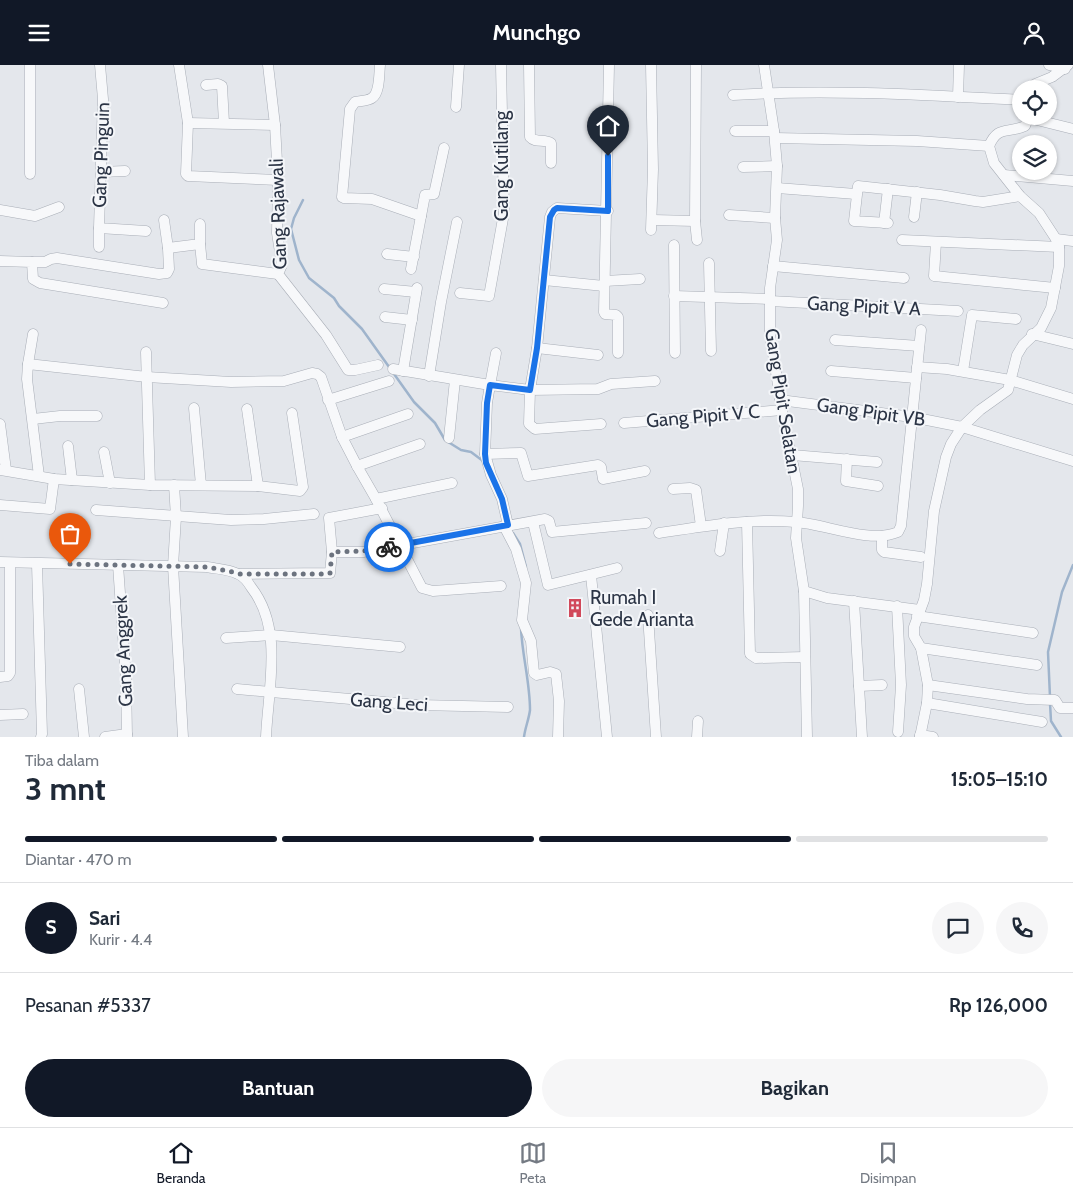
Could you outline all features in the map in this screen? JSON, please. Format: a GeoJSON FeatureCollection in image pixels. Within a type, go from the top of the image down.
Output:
{"type":"FeatureCollection","features":[{"type":"Feature","properties":{"kind":"street"},"geometry":{"type":"LineString","coordinates":[[30,65],[30,173]]}},
{"type":"Feature","properties":{"kind":"street","name":"Gang Pinguin"},"geometry":{"type":"LineString","coordinates":[[100,65],[103,99],[99,228],[146,231]]}},
{"type":"Feature","properties":{"kind":"street"},"geometry":{"type":"LineString","coordinates":[[179,65],[188,123],[187,175],[278,179]]}},
{"type":"Feature","properties":{"kind":"street","name":"Gang Rajawali"},"geometry":{"type":"LineString","coordinates":[[268,65],[278,179],[277,233],[282,265],[278,274],[326,335],[348,370],[352,371],[378,365]]}},
{"type":"Feature","properties":{"kind":"street"},"geometry":{"type":"LineString","coordinates":[[380,65],[377,91],[374,96],[370,99],[355,102],[350,109],[342,194],[344,198],[372,199],[421,216]]}},
{"type":"Feature","properties":{"kind":"street"},"geometry":{"type":"LineString","coordinates":[[456,107],[459,65]]}},
{"type":"Feature","properties":{"kind":"street","name":"Gang Kutilang"},"geometry":{"type":"LineString","coordinates":[[460,293],[490,296],[504,213],[501,65]]}},
{"type":"Feature","properties":{"kind":"street","name":"Gang Kutilang"},"geometry":{"type":"LineString","coordinates":[[528,65],[530,137],[534,140],[551,143],[551,163]]}},
{"type":"Feature","properties":{"kind":"street"},"geometry":{"type":"LineString","coordinates":[[609,65],[608,211],[604,312],[605,314],[618,317],[618,353]]}},
{"type":"Feature","properties":{"kind":"street"},"geometry":{"type":"LineString","coordinates":[[651,65],[652,225],[695,221]]}},
{"type":"Feature","properties":{"kind":"street"},"geometry":{"type":"LineString","coordinates":[[696,65],[695,221],[697,240]]}},
{"type":"Feature","properties":{"kind":"street","name":"Gang Pipit Selatan"},"geometry":{"type":"LineString","coordinates":[[764,65],[778,166],[775,218],[777,240],[770,300],[770,335],[781,405],[798,489],[796,550],[804,591],[807,737]]}},
{"type":"Feature","properties":{"kind":"street"},"geometry":{"type":"LineString","coordinates":[[958,97],[959,65]]}},
{"type":"Feature","properties":{"kind":"street"},"geometry":{"type":"LineString","coordinates":[[1050,65],[1066,67]]}},
{"type":"Feature","properties":{"kind":"street"},"geometry":{"type":"LineString","coordinates":[[1045,80],[1066,67]]}},
{"type":"Feature","properties":{"kind":"street"},"geometry":{"type":"LineString","coordinates":[[206,85],[218,84],[222,86],[224,123]]}},
{"type":"Feature","properties":{"kind":"street"},"geometry":{"type":"LineString","coordinates":[[733,95],[768,93],[890,94],[1012,100]]}},
{"type":"Feature","properties":{"kind":"street"},"geometry":{"type":"LineString","coordinates":[[188,123],[274,125]]}},
{"type":"Feature","properties":{"kind":"street"},"geometry":{"type":"LineString","coordinates":[[933,737],[920,736],[927,703],[928,685],[921,648],[914,633],[927,584],[934,511],[942,469],[951,444],[962,427],[980,410],[1005,393],[1009,388],[1017,355],[1032,334],[1041,328],[1046,320],[1051,308],[1055,288],[1059,259],[1057,243],[1038,213],[1020,196],[994,163],[989,147],[995,135],[1000,132],[1019,129],[1025,125]]}},
{"type":"Feature","properties":{"kind":"street"},"geometry":{"type":"LineString","coordinates":[[1057,125],[1073,129]]}},
{"type":"Feature","properties":{"kind":"street"},"geometry":{"type":"LineString","coordinates":[[735,131],[989,147]]}},
{"type":"Feature","properties":{"kind":"street"},"geometry":{"type":"LineString","coordinates":[[411,269],[426,194],[434,194],[444,149]]}},
{"type":"Feature","properties":{"kind":"street"},"geometry":{"type":"LineString","coordinates":[[743,167],[778,166]]}},
{"type":"Feature","properties":{"kind":"street"},"geometry":{"type":"LineString","coordinates":[[101,172],[125,171]]}},
{"type":"Feature","properties":{"kind":"street"},"geometry":{"type":"LineString","coordinates":[[1004,175],[1073,181]]}},
{"type":"Feature","properties":{"kind":"street"},"geometry":{"type":"LineString","coordinates":[[888,189],[886,223],[854,221],[856,194],[859,185],[983,202],[1020,196]]}},
{"type":"Feature","properties":{"kind":"street"},"geometry":{"type":"LineString","coordinates":[[777,188],[856,194]]}},
{"type":"Feature","properties":{"kind":"street"},"geometry":{"type":"LineString","coordinates":[[914,217],[917,192]]}},
{"type":"Feature","properties":{"kind":"street"},"geometry":{"type":"LineString","coordinates":[[0,210],[30,216],[40,215],[59,207]]}},
{"type":"Feature","properties":{"kind":"street"},"geometry":{"type":"LineString","coordinates":[[601,424],[535,429],[529,424],[530,390],[537,348],[550,217],[557,208],[608,211]]}},
{"type":"Feature","properties":{"kind":"street"},"geometry":{"type":"LineString","coordinates":[[729,215],[775,218]]}},
{"type":"Feature","properties":{"kind":"street"},"geometry":{"type":"LineString","coordinates":[[0,261],[45,262],[57,258],[164,274],[169,272],[164,220]]}},
{"type":"Feature","properties":{"kind":"street"},"geometry":{"type":"LineString","coordinates":[[429,376],[456,222]]}},
{"type":"Feature","properties":{"kind":"street"},"geometry":{"type":"LineString","coordinates":[[200,224],[202,264],[278,274]]}},
{"type":"Feature","properties":{"kind":"street"},"geometry":{"type":"LineString","coordinates":[[99,228],[100,247]]}},
{"type":"Feature","properties":{"kind":"street"},"geometry":{"type":"LineString","coordinates":[[902,240],[1057,243],[1073,241]]}},
{"type":"Feature","properties":{"kind":"street"},"geometry":{"type":"LineString","coordinates":[[936,241],[934,278],[1055,288]]}},
{"type":"Feature","properties":{"kind":"street"},"geometry":{"type":"LineString","coordinates":[[168,248],[200,245]]}},
{"type":"Feature","properties":{"kind":"street"},"geometry":{"type":"LineString","coordinates":[[674,245],[674,353]]}},
{"type":"Feature","properties":{"kind":"street"},"geometry":{"type":"LineString","coordinates":[[388,254],[414,257]]}},
{"type":"Feature","properties":{"kind":"street"},"geometry":{"type":"LineString","coordinates":[[32,262],[33,279],[37,282],[163,303]]}},
{"type":"Feature","properties":{"kind":"street"},"geometry":{"type":"LineString","coordinates":[[710,263],[711,351]]}},
{"type":"Feature","properties":{"kind":"street"},"geometry":{"type":"LineString","coordinates":[[773,266],[904,278]]}},
{"type":"Feature","properties":{"kind":"street"},"geometry":{"type":"LineString","coordinates":[[544,280],[604,284],[640,279]]}},
{"type":"Feature","properties":{"kind":"street"},"geometry":{"type":"LineString","coordinates":[[384,289],[416,290],[412,320],[398,370],[530,390],[598,389],[611,384],[655,381]]}},
{"type":"Feature","properties":{"kind":"street","name":"Gang Pipit V A"},"geometry":{"type":"LineString","coordinates":[[674,296],[958,311]]}},
{"type":"Feature","properties":{"kind":"street"},"geometry":{"type":"LineString","coordinates":[[963,371],[972,315],[1016,319]]}},
{"type":"Feature","properties":{"kind":"street"},"geometry":{"type":"LineString","coordinates":[[386,317],[412,320]]}},
{"type":"Feature","properties":{"kind":"street"},"geometry":{"type":"LineString","coordinates":[[659,533],[724,523],[747,522],[797,522],[848,532],[882,536],[898,532],[901,526],[921,330]]}},
{"type":"Feature","properties":{"kind":"street"},"geometry":{"type":"LineString","coordinates":[[33,334],[27,379],[39,476]]}},
{"type":"Feature","properties":{"kind":"street"},"geometry":{"type":"LineString","coordinates":[[1032,334],[1073,344]]}},
{"type":"Feature","properties":{"kind":"street"},"geometry":{"type":"LineString","coordinates":[[836,341],[920,346]]}},
{"type":"Feature","properties":{"kind":"street"},"geometry":{"type":"LineString","coordinates":[[537,348],[598,355]]}},
{"type":"Feature","properties":{"kind":"street"},"geometry":{"type":"LineString","coordinates":[[146,352],[150,485]]}},
{"type":"Feature","properties":{"kind":"street"},"geometry":{"type":"LineString","coordinates":[[496,353],[487,403],[486,463],[502,499],[506,525],[516,549],[526,583],[522,620],[531,641],[534,673],[537,675],[550,672],[556,673],[559,701],[558,737]]}},
{"type":"Feature","properties":{"kind":"street"},"geometry":{"type":"LineString","coordinates":[[28,363],[147,377],[231,382],[284,381],[315,373],[321,377],[342,437],[382,508],[420,587],[424,590],[433,591],[501,586]]}},
{"type":"Feature","properties":{"kind":"street"},"geometry":{"type":"LineString","coordinates":[[917,367],[963,371],[1010,380],[1073,399]]}},
{"type":"Feature","properties":{"kind":"street"},"geometry":{"type":"LineString","coordinates":[[830,371],[916,379]]}},
{"type":"Feature","properties":{"kind":"street"},"geometry":{"type":"LineString","coordinates":[[450,438],[455,380]]}},
{"type":"Feature","properties":{"kind":"street"},"geometry":{"type":"LineString","coordinates":[[328,400],[389,381]]}},
{"type":"Feature","properties":{"kind":"street","name":"Gang Pipit VB"},"geometry":{"type":"LineString","coordinates":[[781,405],[912,417],[962,427],[1073,461]]}},
{"type":"Feature","properties":{"kind":"street","name":"Gang Pipit V C"},"geometry":{"type":"LineString","coordinates":[[624,423],[781,405]]}},
{"type":"Feature","properties":{"kind":"street"},"geometry":{"type":"LineString","coordinates":[[194,408],[201,485]]}},
{"type":"Feature","properties":{"kind":"street"},"geometry":{"type":"LineString","coordinates":[[247,409],[258,486]]}},
{"type":"Feature","properties":{"kind":"street"},"geometry":{"type":"LineString","coordinates":[[0,424],[3,470],[72,481],[150,485],[258,486],[300,491],[303,487],[292,413]]}},
{"type":"Feature","properties":{"kind":"street"},"geometry":{"type":"LineString","coordinates":[[342,437],[408,415]]}},
{"type":"Feature","properties":{"kind":"street"},"geometry":{"type":"LineString","coordinates":[[33,419],[60,416],[98,416]]}},
{"type":"Feature","properties":{"kind":"street"},"geometry":{"type":"LineString","coordinates":[[357,466],[420,444]]}},
{"type":"Feature","properties":{"kind":"street"},"geometry":{"type":"LineString","coordinates":[[68,446],[72,481]]}},
{"type":"Feature","properties":{"kind":"street"},"geometry":{"type":"LineString","coordinates":[[104,452],[110,483]]}},
{"type":"Feature","properties":{"kind":"street"},"geometry":{"type":"LineString","coordinates":[[485,454],[521,453],[528,476],[598,465],[601,467],[602,478],[604,479],[645,471]]}},
{"type":"Feature","properties":{"kind":"street"},"geometry":{"type":"LineString","coordinates":[[792,455],[877,462]]}},
{"type":"Feature","properties":{"kind":"street"},"geometry":{"type":"LineString","coordinates":[[847,459],[846,481],[878,486]]}},
{"type":"Feature","properties":{"kind":"street"},"geometry":{"type":"LineString","coordinates":[[0,505],[50,509],[54,479]]}},
{"type":"Feature","properties":{"kind":"street"},"geometry":{"type":"LineString","coordinates":[[376,499],[452,483]]}},
{"type":"Feature","properties":{"kind":"street"},"geometry":{"type":"LineString","coordinates":[[174,485],[176,517],[174,566],[183,737]]}},
{"type":"Feature","properties":{"kind":"street"},"geometry":{"type":"LineString","coordinates":[[673,489],[690,488],[696,490],[698,493],[701,526]]}},
{"type":"Feature","properties":{"kind":"street"},"geometry":{"type":"LineString","coordinates":[[0,677],[8,676],[10,673],[5,563],[174,566],[220,569],[240,574],[330,573],[332,552],[330,517],[382,508]]}},
{"type":"Feature","properties":{"kind":"street"},"geometry":{"type":"LineString","coordinates":[[96,509],[176,517],[232,520],[314,514]]}},
{"type":"Feature","properties":{"kind":"street"},"geometry":{"type":"LineString","coordinates":[[332,552],[363,551],[547,519],[552,532],[646,523]]}},
{"type":"Feature","properties":{"kind":"street"},"geometry":{"type":"LineString","coordinates":[[533,522],[549,585],[617,568]]}},
{"type":"Feature","properties":{"kind":"street"},"geometry":{"type":"LineString","coordinates":[[747,522],[746,566],[750,654],[756,658],[805,657]]}},
{"type":"Feature","properties":{"kind":"street"},"geometry":{"type":"LineString","coordinates":[[720,551],[724,523]]}},
{"type":"Feature","properties":{"kind":"street"},"geometry":{"type":"LineString","coordinates":[[882,536],[882,550],[884,552],[921,557]]}},
{"type":"Feature","properties":{"kind":"street"},"geometry":{"type":"LineString","coordinates":[[37,563],[41,737]]}},
{"type":"Feature","properties":{"kind":"street","name":"Gang Anggrek"},"geometry":{"type":"LineString","coordinates":[[118,565],[126,678],[127,735]]}},
{"type":"Feature","properties":{"kind":"street"},"geometry":{"type":"LineString","coordinates":[[240,574],[263,603],[271,635],[270,690],[266,737]]}},
{"type":"Feature","properties":{"kind":"street"},"geometry":{"type":"LineString","coordinates":[[591,575],[607,737]]}},
{"type":"Feature","properties":{"kind":"street"},"geometry":{"type":"LineString","coordinates":[[804,591],[827,598],[897,606],[919,613],[1033,633]]}},
{"type":"Feature","properties":{"kind":"street"},"geometry":{"type":"LineString","coordinates":[[854,601],[862,737]]}},
{"type":"Feature","properties":{"kind":"street"},"geometry":{"type":"LineString","coordinates":[[897,606],[901,685],[898,732]]}},
{"type":"Feature","properties":{"kind":"street"},"geometry":{"type":"LineString","coordinates":[[648,615],[656,737]]}},
{"type":"Feature","properties":{"kind":"street"},"geometry":{"type":"LineString","coordinates":[[226,637],[271,635],[400,647]]}},
{"type":"Feature","properties":{"kind":"street"},"geometry":{"type":"LineString","coordinates":[[921,648],[1037,665]]}},
{"type":"Feature","properties":{"kind":"street"},"geometry":{"type":"LineString","coordinates":[[859,686],[882,685]]}},
{"type":"Feature","properties":{"kind":"street"},"geometry":{"type":"LineString","coordinates":[[928,685],[1027,699],[1053,699],[1060,708],[1073,708]]}},
{"type":"Feature","properties":{"kind":"street"},"geometry":{"type":"LineString","coordinates":[[79,689],[84,737]]}},
{"type":"Feature","properties":{"kind":"street","name":"Gang Leci"},"geometry":{"type":"LineString","coordinates":[[237,689],[270,690],[418,705],[508,707]]}},
{"type":"Feature","properties":{"kind":"street"},"geometry":{"type":"LineString","coordinates":[[927,703],[1042,722]]}},
{"type":"Feature","properties":{"kind":"street"},"geometry":{"type":"LineString","coordinates":[[0,715],[23,714]]}},
{"type":"Feature","properties":{"kind":"street"},"geometry":{"type":"LineString","coordinates":[[697,737],[698,721]]}},
{"type":"Feature","properties":{"kind":"street"},"geometry":{"type":"LineString","coordinates":[[105,737],[127,735]]}},
{"type":"Feature","properties":{"kind":"waterway"},"geometry":{"type":"LineString","coordinates":[[303,200],[291,229],[299,260],[309,278],[334,298],[339,306],[362,329],[414,402],[435,423],[445,440],[461,450],[471,452],[483,461]]}},
{"type":"Feature","properties":{"kind":"waterway"},"geometry":{"type":"LineString","coordinates":[[513,533],[520,544],[526,567]]}},
{"type":"Feature","properties":{"kind":"waterway"},"geometry":{"type":"LineString","coordinates":[[1050,697],[1048,652],[1062,592],[1073,565]]}},
{"type":"Feature","properties":{"kind":"waterway"},"geometry":{"type":"LineString","coordinates":[[521,628],[530,710],[524,737]]}},
{"type":"Feature","properties":{"kind":"waterway"},"geometry":{"type":"LineString","coordinates":[[1050,703],[1051,721],[1061,737]]}},
{"type":"Feature","properties":{"kind":"way so far"},"geometry":{"type":"LineString","coordinates":[[70,564],[207,567],[240,574],[326,574],[330,573],[332,552],[363,551],[389,547]]}},
{"type":"Feature","properties":{"kind":"place","name":"Rumah I Gede Arianta"},"geometry":{"type":"Point","coordinates":[575,608]}},
{"type":"Feature","properties":{"kind":"route"},"geometry":{"type":"LineString","coordinates":[[389,547],[508,525],[502,499],[486,463],[485,441],[490,385],[530,390],[537,348],[550,217],[557,208],[608,211],[608,156]]}}]}
